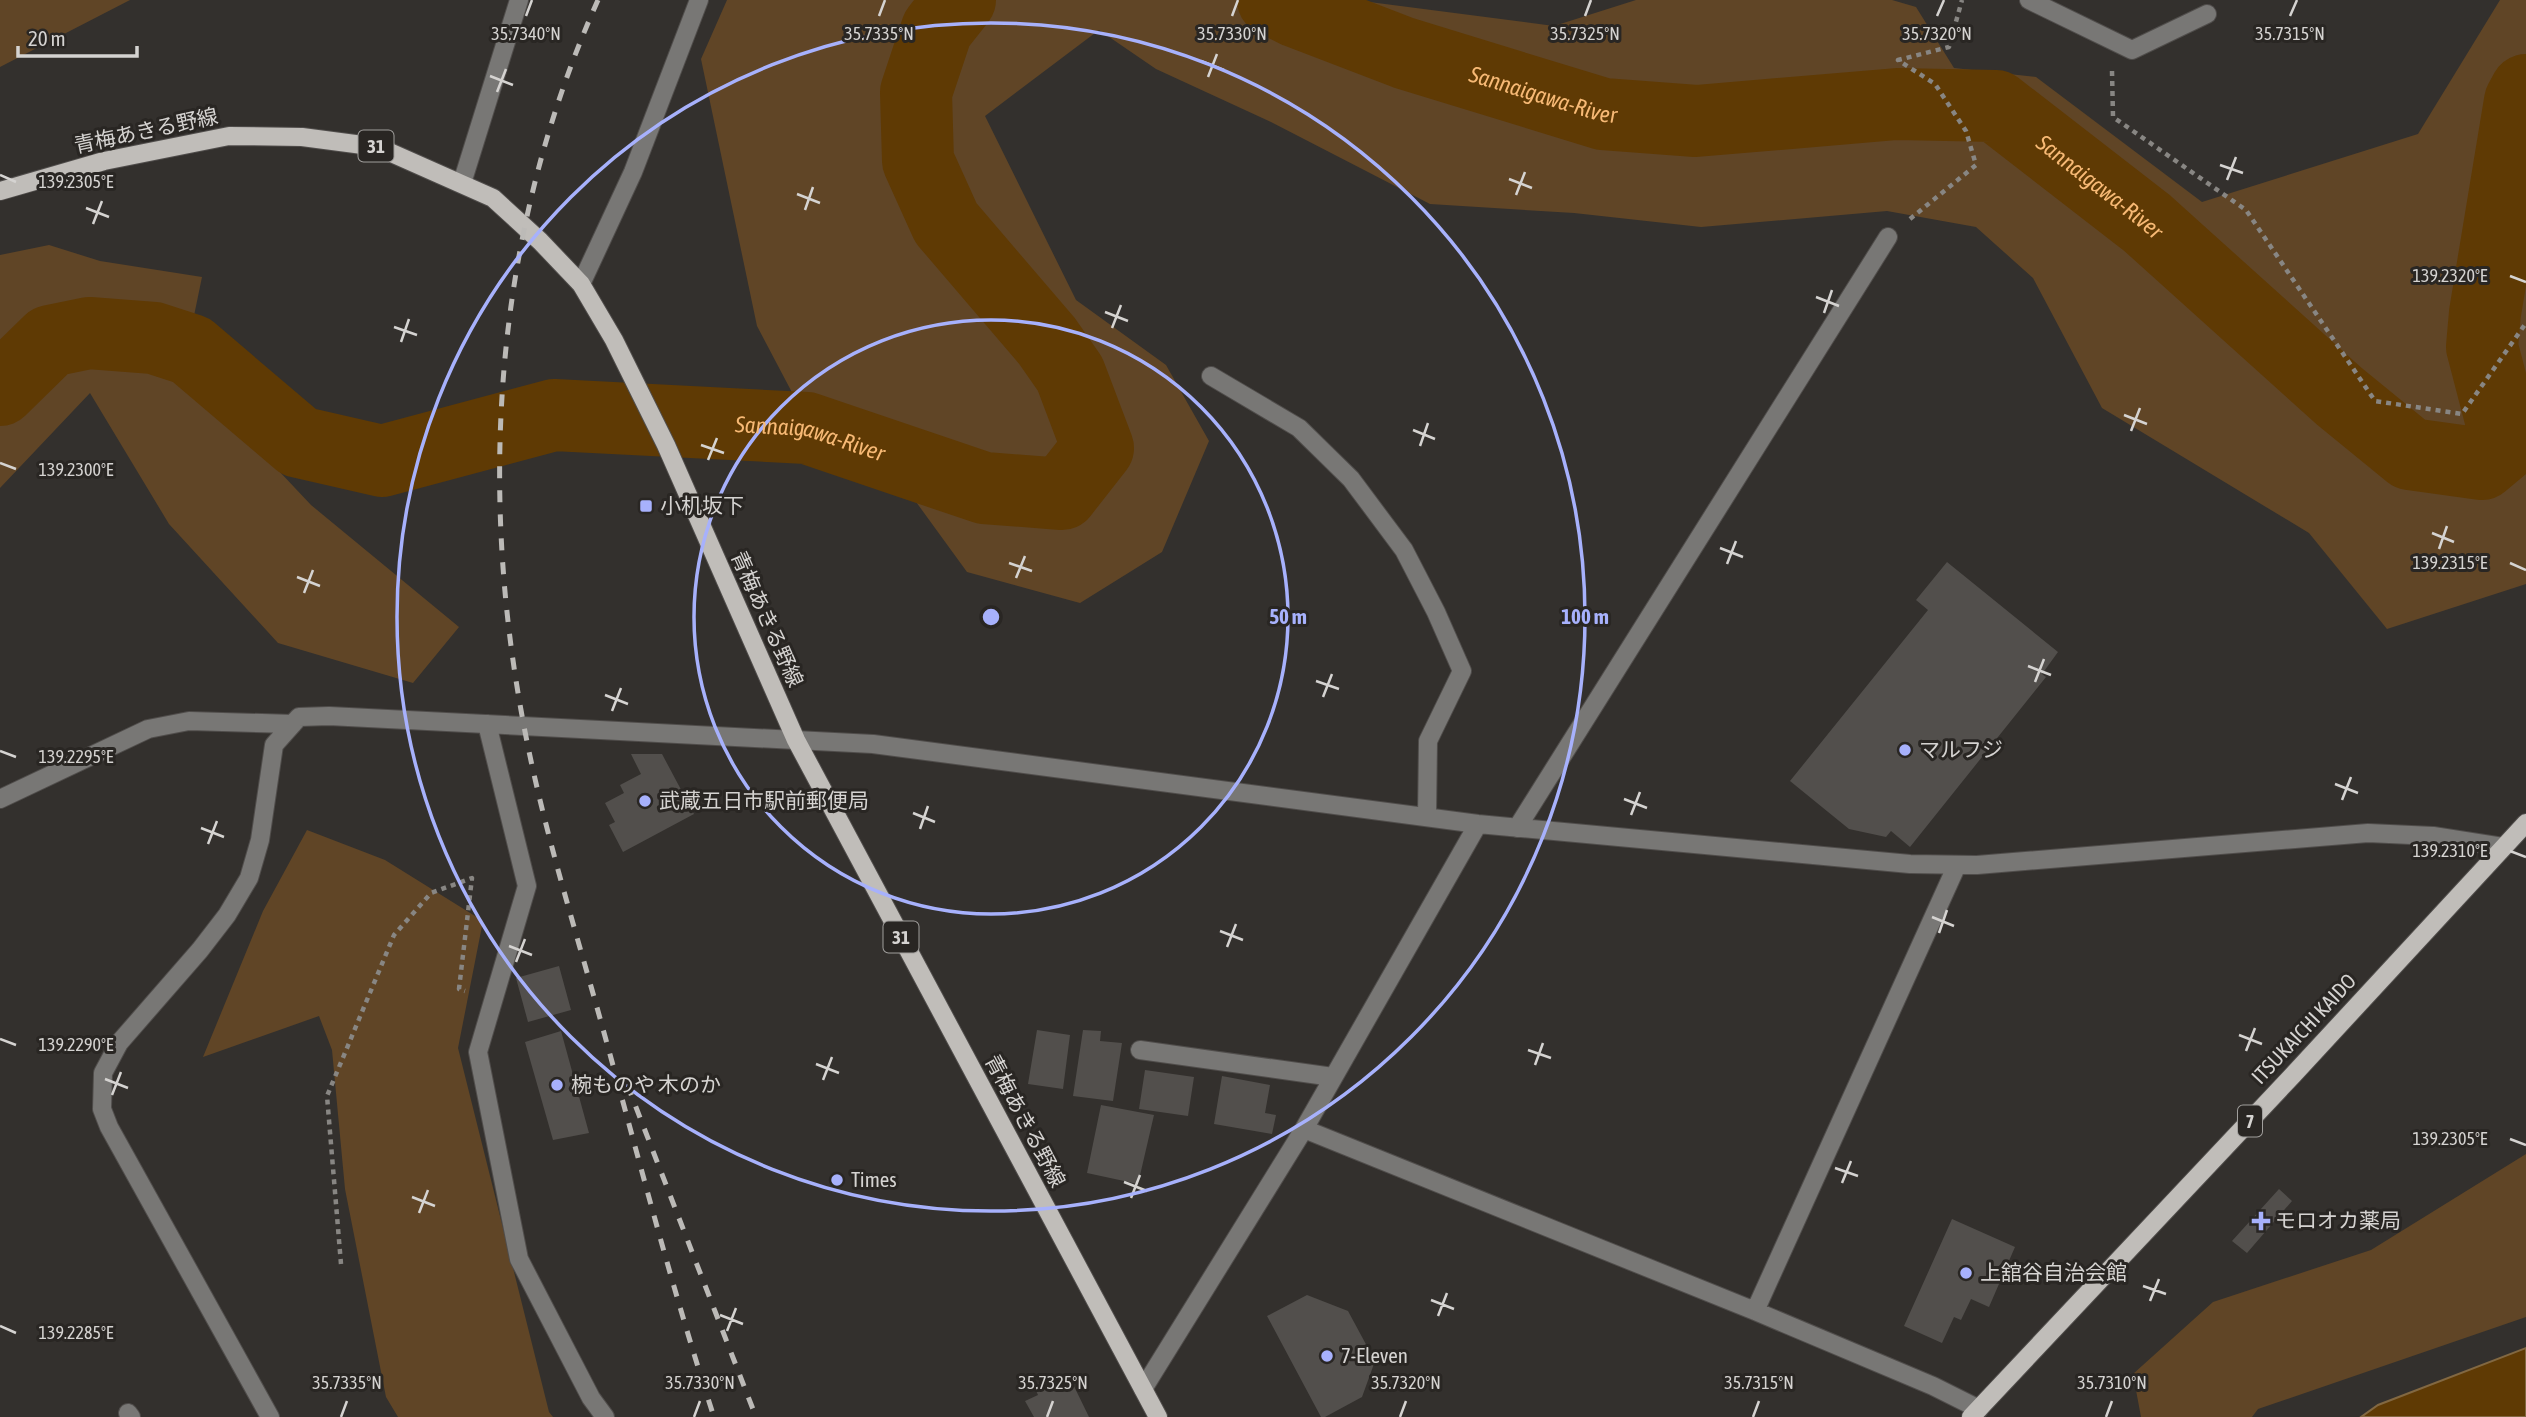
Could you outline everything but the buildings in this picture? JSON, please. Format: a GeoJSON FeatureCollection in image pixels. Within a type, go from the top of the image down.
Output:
{"type":"FeatureCollection","features":[{"type":"Feature","properties":{"kind":"main road","name":"青梅あきる野線"},"geometry":{"type":"LineString","coordinates":[[0,191],[104,161],[229,136],[302,137],[378,147],[493,198],[581,284],[614,340],[666,445],[796,740],[1158,1417]]}},
{"type":"Feature","properties":{"kind":"main road","name":"ITSUKAICHI KAIDO"},"geometry":{"type":"LineString","coordinates":[[1975,1413],[2526,823]]}},
{"type":"Feature","properties":{"kind":"street"},"geometry":{"type":"LineString","coordinates":[[462,183],[519,0]]}},
{"type":"Feature","properties":{"kind":"street"},"geometry":{"type":"LineString","coordinates":[[581,284],[633,172],[699,0]]}},
{"type":"Feature","properties":{"kind":"street"},"geometry":{"type":"LineString","coordinates":[[2029,0],[2132,50],[2207,14]]}},
{"type":"Feature","properties":{"kind":"street"},"geometry":{"type":"LineString","coordinates":[[1517,828],[1888,237]]}},
{"type":"Feature","properties":{"kind":"street"},"geometry":{"type":"LineString","coordinates":[[1211,376],[1299,428],[1351,479],[1404,550],[1436,612],[1462,671],[1428,741],[1427,817]]}},
{"type":"Feature","properties":{"kind":"street"},"geometry":{"type":"LineString","coordinates":[[270,1417],[109,1127],[102,1109],[103,1073],[119,1043],[201,950],[227,915],[248,878],[260,840],[274,745],[299,717],[329,716],[873,744],[1478,824],[1910,864],[2004,863],[2368,833],[2433,836],[2503,848]]}},
{"type":"Feature","properties":{"kind":"street"},"geometry":{"type":"LineString","coordinates":[[0,799],[148,729],[189,721],[293,724]]}},
{"type":"Feature","properties":{"kind":"street"},"geometry":{"type":"LineString","coordinates":[[487,724],[527,886],[478,1052],[519,1259],[591,1398],[605,1417]]}},
{"type":"Feature","properties":{"kind":"street"},"geometry":{"type":"LineString","coordinates":[[1143,1389],[1304,1129],[1478,824]]}},
{"type":"Feature","properties":{"kind":"street"},"geometry":{"type":"LineString","coordinates":[[1755,1311],[1957,865]]}},
{"type":"Feature","properties":{"kind":"street"},"geometry":{"type":"LineString","coordinates":[[1140,1050],[1333,1077]]}},
{"type":"Feature","properties":{"kind":"street"},"geometry":{"type":"LineString","coordinates":[[1304,1129],[1755,1311],[1933,1386],[1975,1413]]}},
{"type":"Feature","properties":{"kind":"path"},"geometry":{"type":"LineString","coordinates":[[1888,237],[1976,165],[1966,131],[1935,84],[1898,60],[1949,47],[1962,0]]}},
{"type":"Feature","properties":{"kind":"path"},"geometry":{"type":"LineString","coordinates":[[2112,38],[2113,117],[2246,210],[2375,401],[2462,414],[2526,323]]}},
{"type":"Feature","properties":{"kind":"path"},"geometry":{"type":"LineString","coordinates":[[341,1264],[327,1096],[394,935],[431,893],[472,878],[459,989],[493,1000]]}},
{"type":"Feature","properties":{"kind":"shaded area"},"geometry":{"type":"Polygon","coordinates":[[[0,0],[130,0],[0,67],[0,0]]]}},
{"type":"Feature","properties":{"kind":"shaded area"},"geometry":{"type":"Polygon","coordinates":[[[727,0],[1354,0],[1554,26],[1636,0],[1892,0],[1916,7],[1954,68],[2036,77],[2202,202],[2418,134],[2500,0],[2526,0],[2526,584],[2387,629],[2309,533],[2102,408],[2033,278],[1976,227],[1887,211],[1701,227],[1574,213],[1430,204],[1271,122],[1156,69],[1099,30],[985,116],[1076,300],[1166,365],[1209,441],[1162,552],[1080,603],[967,572],[903,484],[835,474],[757,326],[701,59],[727,0]]]}},
{"type":"Feature","properties":{"kind":"shaded area"},"geometry":{"type":"Polygon","coordinates":[[[49,245],[100,261],[202,277],[183,369],[311,505],[459,627],[413,683],[278,643],[169,524],[90,393],[0,488],[0,255],[49,245]]]}},
{"type":"Feature","properties":{"kind":"shaded area"},"geometry":{"type":"Polygon","coordinates":[[[307,830],[385,860],[483,921],[458,1048],[549,1412],[553,1417],[398,1417],[386,1397],[345,1189],[332,1050],[319,1016],[203,1057],[263,911],[307,830]]]}},
{"type":"Feature","properties":{"kind":"shaded area"},"geometry":{"type":"Polygon","coordinates":[[[2526,1154],[2526,1317],[2258,1409],[2252,1417],[2141,1417],[2133,1374],[2213,1302],[2371,1250],[2526,1154]]]}},
{"type":"Feature","properties":{"kind":"shaded area"},"geometry":{"type":"Polygon","coordinates":[[[2526,1348],[2526,1417],[2361,1417],[2378,1405],[2526,1348]]]}},
{"type":"Feature","properties":{"kind":"waterway","name":"Sannaigawa-River"},"geometry":{"type":"LineString","coordinates":[[0,390],[50,341],[89,333],[154,338],[191,350],[299,442],[382,461],[554,415],[807,428],[984,488],[1062,494],[1098,448],[1070,374],[1047,341],[946,223],[918,161],[916,92],[937,29],[960,0]]}},
{"type":"Feature","properties":{"kind":"waterway","name":"Sannaigawa-River"},"geometry":{"type":"LineString","coordinates":[[1273,0],[1297,12],[1404,53],[1603,114],[1696,121],[1897,104],[1996,106],[2147,223],[2339,396],[2410,454],[2482,464],[2507,443],[2482,347],[2485,313],[2520,101],[2526,90]]}},
{"type":"Feature","properties":{"kind":"railway"},"geometry":{"type":"LineString","coordinates":[[598,0],[564,85],[538,171],[518,260],[506,349],[500,439],[501,530],[508,620],[521,710],[548,831],[670,1272],[714,1417]]}},
{"type":"Feature","properties":{"kind":"railway"},"geometry":{"type":"LineString","coordinates":[[627,1084],[756,1417]]}},
{"type":"Feature","properties":{"kind":"place","name":"小机坂下"},"geometry":{"type":"Point","coordinates":[646,506]}},
{"type":"Feature","properties":{"kind":"place","name":"マルフジ"},"geometry":{"type":"Point","coordinates":[1905,750]}},
{"type":"Feature","properties":{"kind":"place","name":"武蔵五日市駅前郵便局"},"geometry":{"type":"Point","coordinates":[645,801]}},
{"type":"Feature","properties":{"kind":"place","name":"椀ものや 木のか"},"geometry":{"type":"Point","coordinates":[557,1085]}},
{"type":"Feature","properties":{"kind":"place","name":"Times"},"geometry":{"type":"Point","coordinates":[837,1180]}},
{"type":"Feature","properties":{"kind":"place","name":"モロオカ薬局"},"geometry":{"type":"Point","coordinates":[2261,1221]}},
{"type":"Feature","properties":{"kind":"place","name":"上舘谷自治会館"},"geometry":{"type":"Point","coordinates":[1966,1273]}},
{"type":"Feature","properties":{"kind":"place","name":"7-Eleven"},"geometry":{"type":"Point","coordinates":[1327,1356]}}]}
